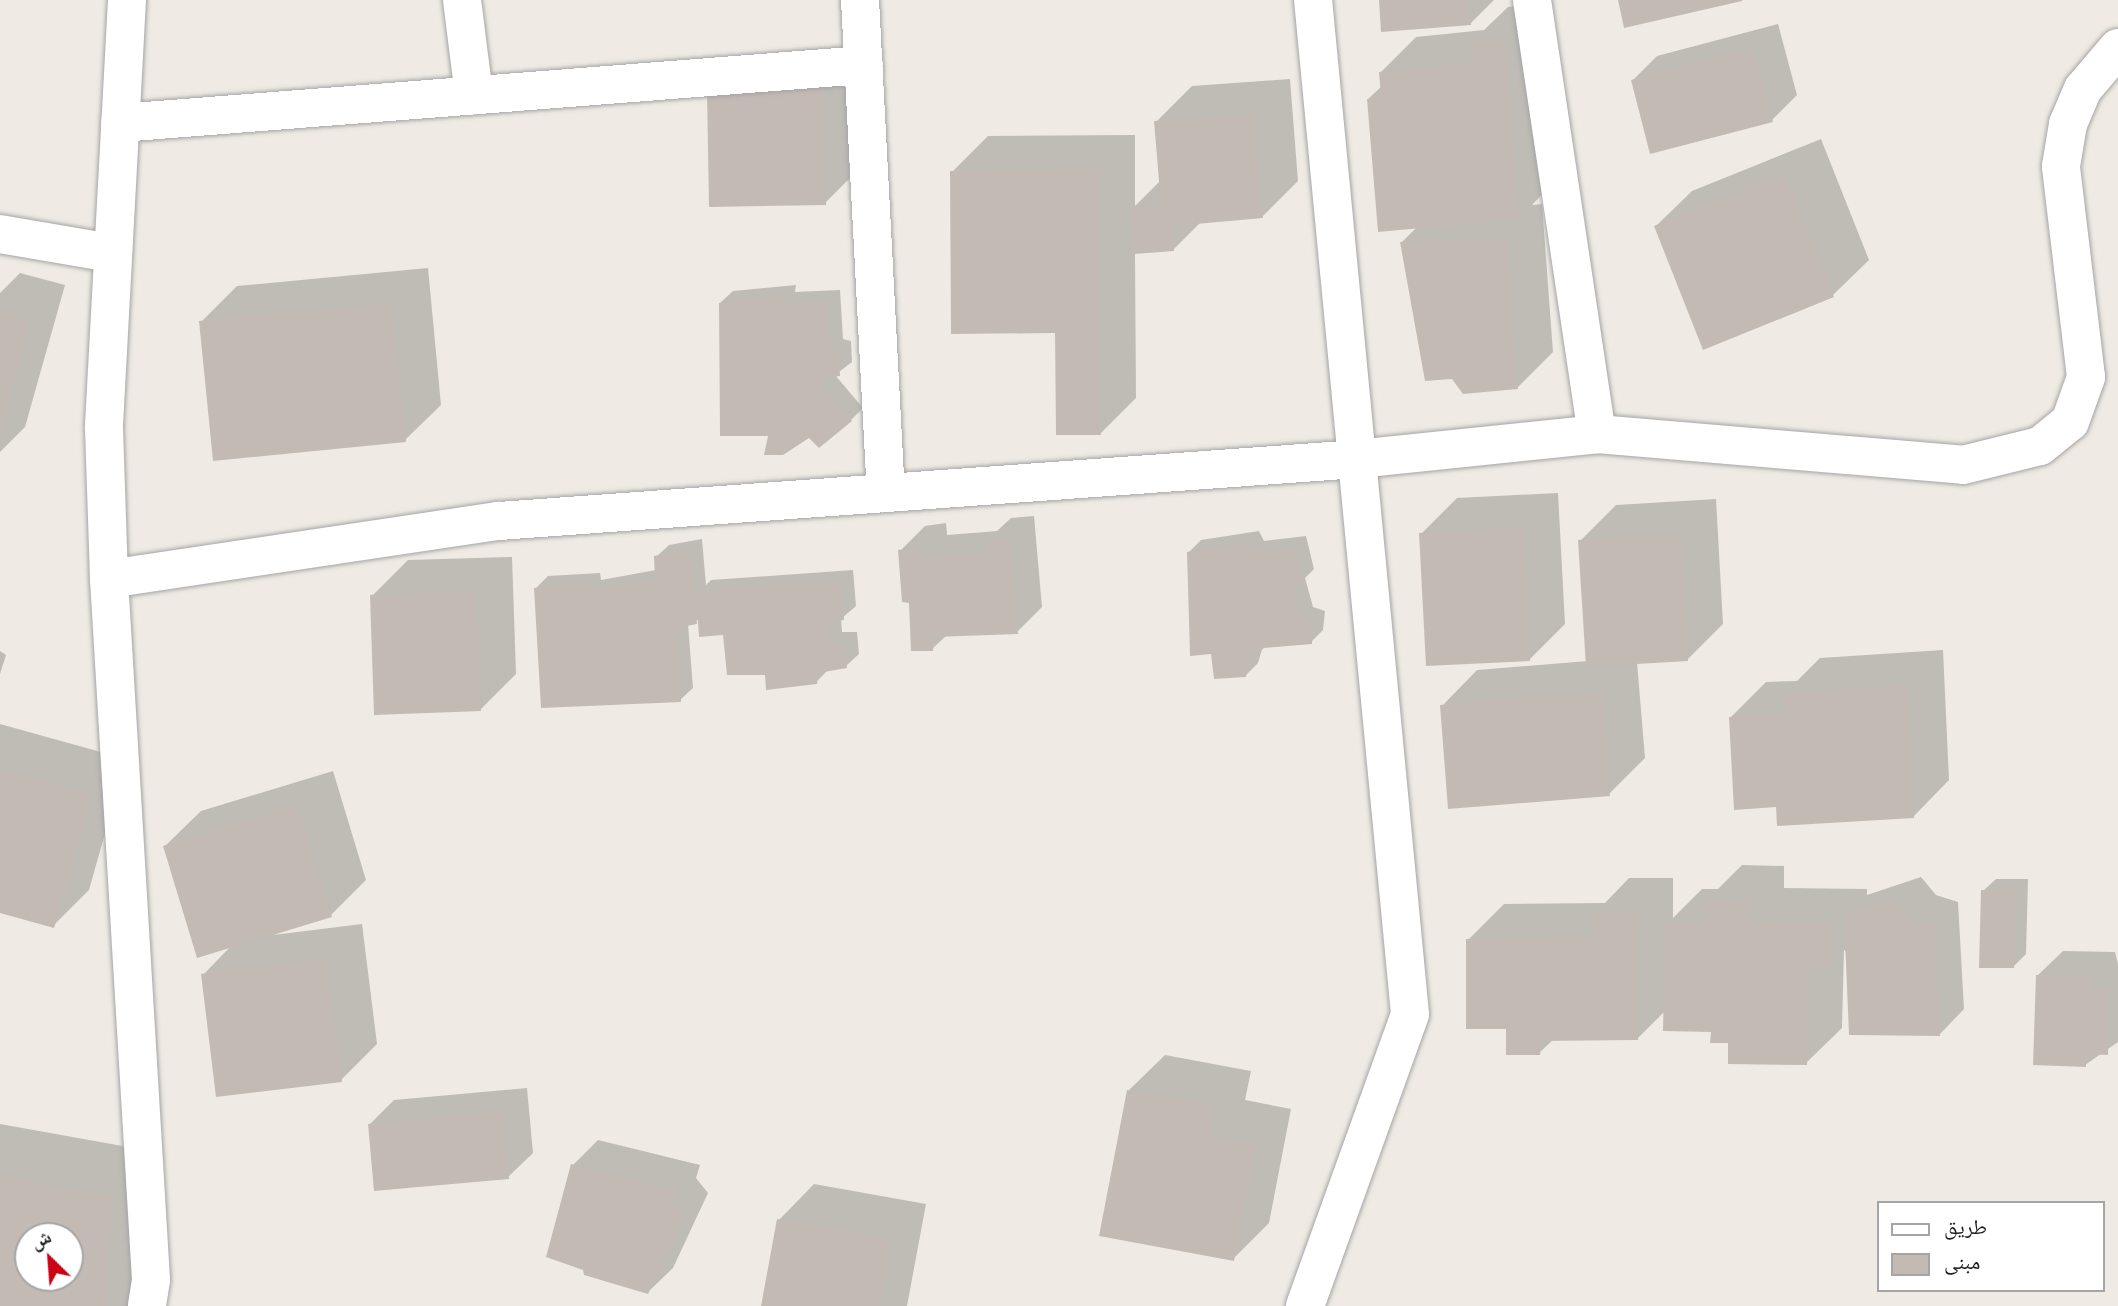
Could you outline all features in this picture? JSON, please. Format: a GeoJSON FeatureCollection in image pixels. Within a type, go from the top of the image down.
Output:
{"type":"FeatureCollection","features":[{"type":"Feature","properties":{"kind":"street"},"geometry":{"type":"LineString","coordinates":[[127,0],[111,253],[104,428],[109,579],[151,1280],[147,1306]]}},
{"type":"Feature","properties":{"kind":"street"},"geometry":{"type":"LineString","coordinates":[[463,0],[474,95]]}},
{"type":"Feature","properties":{"kind":"street"},"geometry":{"type":"LineString","coordinates":[[860,0],[886,493]]}},
{"type":"Feature","properties":{"kind":"street"},"geometry":{"type":"LineString","coordinates":[[1305,1306],[1410,1014],[1313,0]]}},
{"type":"Feature","properties":{"kind":"street"},"geometry":{"type":"LineString","coordinates":[[1532,0],[1597,434]]}},
{"type":"Feature","properties":{"kind":"street"},"geometry":{"type":"LineString","coordinates":[[109,579],[499,521],[1357,459],[1597,434],[1963,465],[2039,446],[2070,422],[2086,377],[2061,166],[2068,124],[2083,89],[2118,48]]}},
{"type":"Feature","properties":{"kind":"street"},"geometry":{"type":"LineString","coordinates":[[120,122],[863,65]]}},
{"type":"Feature","properties":{"kind":"street"},"geometry":{"type":"LineString","coordinates":[[0,234],[111,253]]}},
{"type":"Feature","properties":{"kind":"building"},"geometry":{"type":"Polygon","coordinates":[[[1379,0],[1469,0],[1471,25],[1381,32],[1379,0]]]}},
{"type":"Feature","properties":{"kind":"building"},"geometry":{"type":"Polygon","coordinates":[[[1618,0],[1742,0],[1742,1],[1624,28],[1618,0]]]}},
{"type":"Feature","properties":{"kind":"building"},"geometry":{"type":"Polygon","coordinates":[[[1505,39],[1520,219],[1378,232],[1367,99],[1381,97],[1379,72],[1472,63],[1470,42],[1505,39]]]}},
{"type":"Feature","properties":{"kind":"building"},"geometry":{"type":"Polygon","coordinates":[[[1753,48],[1773,122],[1650,154],[1631,80],[1753,48]]]}},
{"type":"Feature","properties":{"kind":"building"},"geometry":{"type":"Polygon","coordinates":[[[824,88],[826,205],[709,207],[707,91],[824,88]]]}},
{"type":"Feature","properties":{"kind":"building"},"geometry":{"type":"Polygon","coordinates":[[[1255,114],[1263,218],[1173,226],[1174,251],[1134,254],[1131,207],[1161,205],[1154,121],[1255,114]]]}},
{"type":"Feature","properties":{"kind":"building"},"geometry":{"type":"Polygon","coordinates":[[[1100,170],[1101,435],[1056,435],[1055,333],[951,334],[950,171],[1100,170]]]}},
{"type":"Feature","properties":{"kind":"building"},"geometry":{"type":"Polygon","coordinates":[[[1785,174],[1834,297],[1703,350],[1654,226],[1785,174]]]}},
{"type":"Feature","properties":{"kind":"building"},"geometry":{"type":"Polygon","coordinates":[[[1507,239],[1518,389],[1463,394],[1452,379],[1425,381],[1400,242],[1507,239]]]}},
{"type":"Feature","properties":{"kind":"building"},"geometry":{"type":"Polygon","coordinates":[[[785,297],[784,303],[828,302],[831,351],[839,353],[840,376],[823,379],[823,388],[852,421],[819,448],[809,438],[783,455],[764,455],[768,436],[720,436],[719,303],[785,297]]]}},
{"type":"Feature","properties":{"kind":"building"},"geometry":{"type":"Polygon","coordinates":[[[392,303],[406,442],[213,461],[199,321],[392,303]]]}},
{"type":"Feature","properties":{"kind":"building"},"geometry":{"type":"Polygon","coordinates":[[[0,312],[31,321],[1,427],[0,426],[0,312]]]}},
{"type":"Feature","properties":{"kind":"building"},"geometry":{"type":"Polygon","coordinates":[[[1523,528],[1530,661],[1426,666],[1419,533],[1523,528]]]}},
{"type":"Feature","properties":{"kind":"building"},"geometry":{"type":"Polygon","coordinates":[[[1681,534],[1688,661],[1586,667],[1578,540],[1681,534]]]}},
{"type":"Feature","properties":{"kind":"building"},"geometry":{"type":"Polygon","coordinates":[[[1010,540],[1018,634],[934,637],[933,651],[911,651],[909,603],[902,602],[898,550],[922,547],[923,559],[985,554],[984,542],[1010,540]]]}},
{"type":"Feature","properties":{"kind":"building"},"geometry":{"type":"Polygon","coordinates":[[[1247,542],[1252,552],[1294,548],[1302,583],[1292,587],[1301,619],[1313,623],[1312,644],[1264,648],[1249,662],[1246,677],[1214,679],[1211,654],[1190,656],[1187,552],[1247,542]]]}},
{"type":"Feature","properties":{"kind":"building"},"geometry":{"type":"Polygon","coordinates":[[[690,550],[697,624],[676,628],[681,702],[541,708],[534,588],[589,584],[590,591],[655,580],[654,556],[690,550]]]}},
{"type":"Feature","properties":{"kind":"building"},"geometry":{"type":"Polygon","coordinates":[[[841,581],[844,620],[829,622],[831,644],[845,643],[847,668],[818,673],[817,684],[766,690],[765,675],[727,675],[723,635],[699,637],[696,592],[841,581]]]}},
{"type":"Feature","properties":{"kind":"building"},"geometry":{"type":"Polygon","coordinates":[[[477,591],[481,711],[374,715],[370,595],[477,591]]]}},
{"type":"Feature","properties":{"kind":"building"},"geometry":{"type":"Polygon","coordinates":[[[1908,685],[1914,818],[1777,826],[1776,807],[1734,810],[1729,717],[1784,715],[1782,693],[1908,685]]]}},
{"type":"Feature","properties":{"kind":"building"},"geometry":{"type":"Polygon","coordinates":[[[1602,692],[1610,796],[1448,809],[1440,705],[1602,692]]]}},
{"type":"Feature","properties":{"kind":"building"},"geometry":{"type":"Polygon","coordinates":[[[0,769],[92,795],[54,928],[0,913],[0,769]]]}},
{"type":"Feature","properties":{"kind":"building"},"geometry":{"type":"Polygon","coordinates":[[[297,805],[332,917],[197,958],[163,846],[297,805]]]}},
{"type":"Feature","properties":{"kind":"building"},"geometry":{"type":"Polygon","coordinates":[[[1981,890],[2016,890],[2014,968],[1979,968],[1981,890]]]}},
{"type":"Feature","properties":{"kind":"building"},"geometry":{"type":"Polygon","coordinates":[[[1705,900],[1749,901],[1749,923],[1832,924],[1831,966],[1810,966],[1807,1065],[1728,1064],[1728,1043],[1710,1043],[1711,1032],[1663,1031],[1665,924],[1704,924],[1705,900]]]}},
{"type":"Feature","properties":{"kind":"building"},"geometry":{"type":"Polygon","coordinates":[[[1896,901],[1911,919],[1934,926],[1940,1036],[1849,1035],[1844,915],[1896,901]]]}},
{"type":"Feature","properties":{"kind":"building"},"geometry":{"type":"Polygon","coordinates":[[[1592,913],[1638,913],[1638,1040],[1541,1041],[1540,1055],[1506,1055],[1506,1029],[1466,1029],[1466,939],[1592,938],[1592,913]]]}},
{"type":"Feature","properties":{"kind":"building"},"geometry":{"type":"Polygon","coordinates":[[[327,958],[342,1082],[216,1097],[201,974],[327,958]]]}},
{"type":"Feature","properties":{"kind":"building"},"geometry":{"type":"Polygon","coordinates":[[[2036,975],[2091,976],[2090,988],[2110,989],[2108,1055],[2086,1054],[2086,1067],[2033,1065],[2036,975]]]}},
{"type":"Feature","properties":{"kind":"building"},"geometry":{"type":"Polygon","coordinates":[[[1127,1090],[1216,1106],[1210,1135],[1256,1144],[1234,1261],[1099,1236],[1127,1090]]]}},
{"type":"Feature","properties":{"kind":"building"},"geometry":{"type":"Polygon","coordinates":[[[503,1112],[509,1179],[374,1191],[368,1124],[503,1112]]]}},
{"type":"Feature","properties":{"kind":"building"},"geometry":{"type":"Polygon","coordinates":[[[571,1164],[677,1190],[672,1204],[685,1218],[648,1294],[584,1275],[583,1270],[546,1257],[571,1164]]]}},
{"type":"Feature","properties":{"kind":"building"},"geometry":{"type":"Polygon","coordinates":[[[0,1176],[112,1196],[107,1306],[0,1306],[0,1176]]]}},
{"type":"Feature","properties":{"kind":"building"},"geometry":{"type":"Polygon","coordinates":[[[777,1219],[892,1239],[879,1306],[761,1306],[777,1219]]]}}]}
